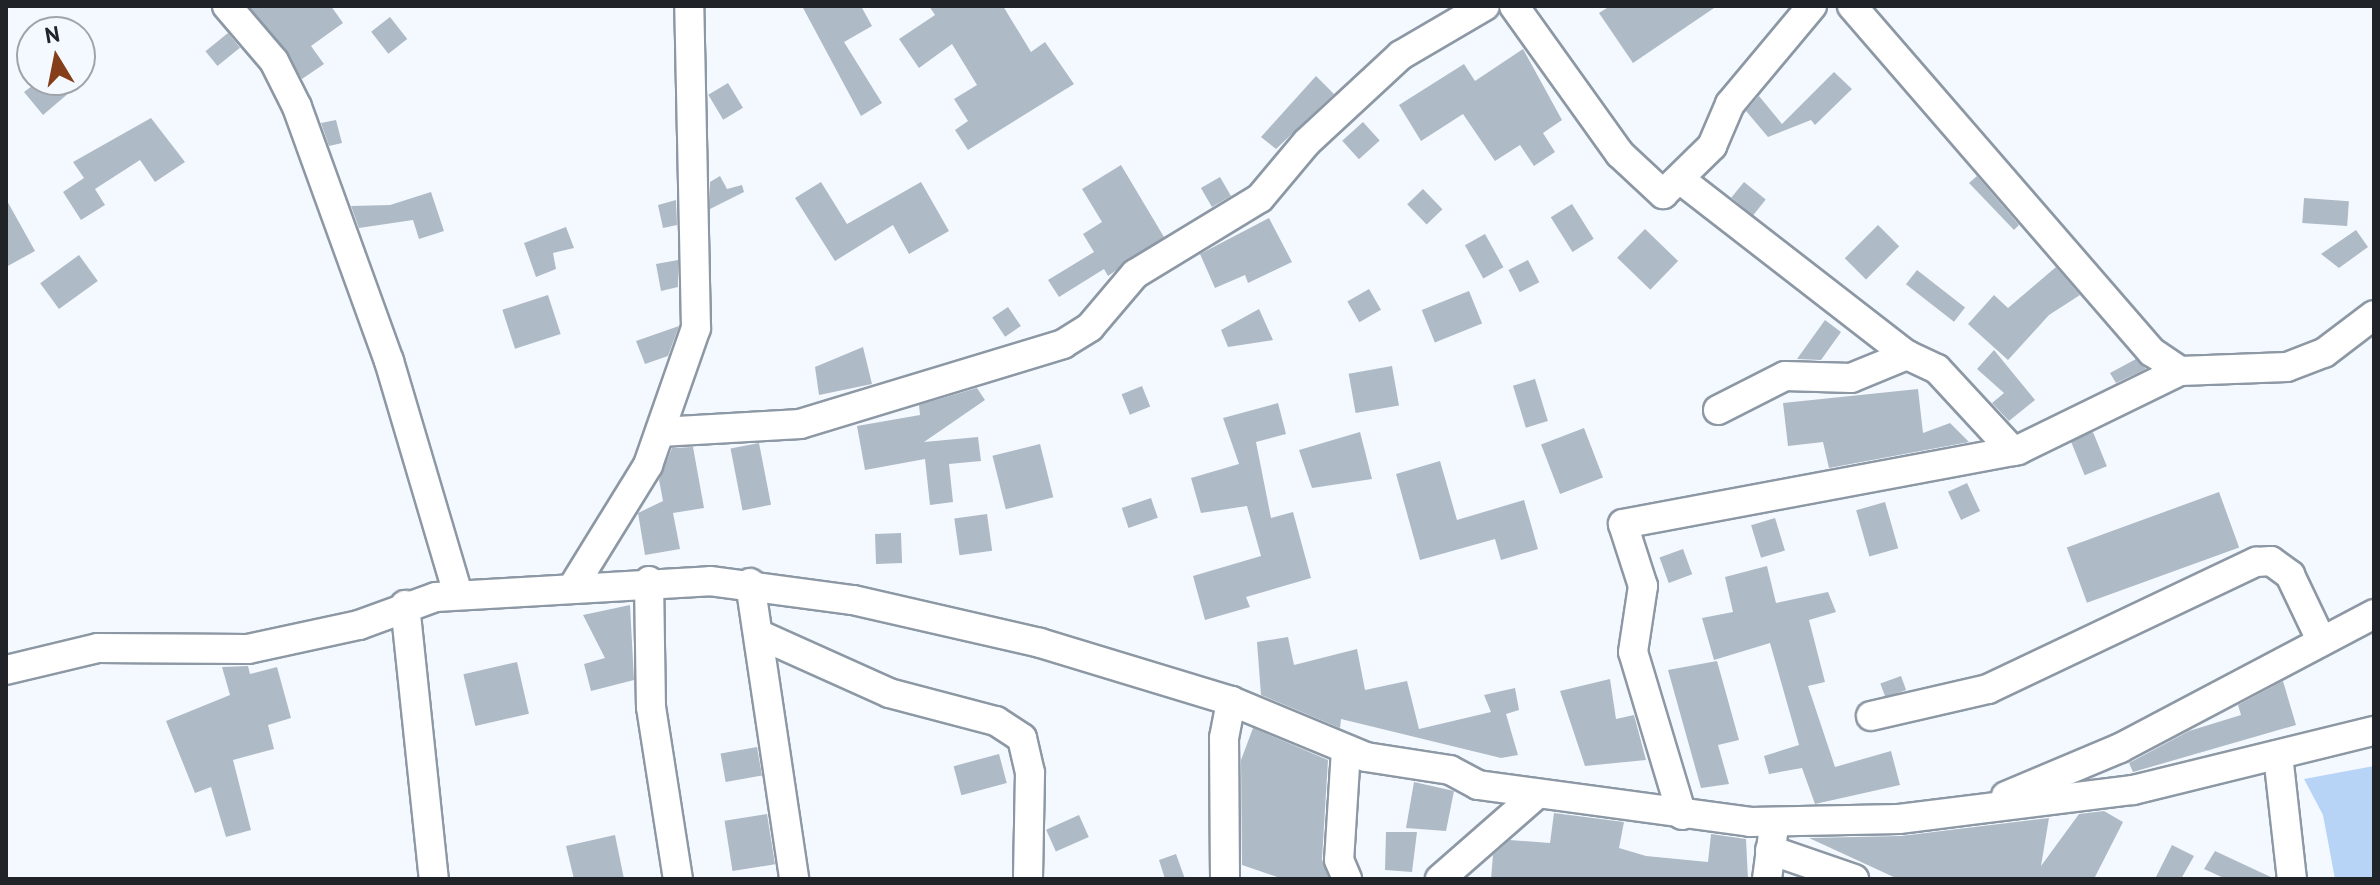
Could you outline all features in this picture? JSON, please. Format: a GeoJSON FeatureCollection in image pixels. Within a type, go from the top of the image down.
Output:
{"type":"FeatureCollection","features":[{"type":"Feature","properties":{"kind":"street"},"geometry":{"type":"LineString","coordinates":[[227,6],[274,61],[297,107],[389,361],[458,594]]}},
{"type":"Feature","properties":{"kind":"street"},"geometry":{"type":"LineString","coordinates":[[574,585],[661,432],[696,328],[689,6]]}},
{"type":"Feature","properties":{"kind":"street"},"geometry":{"type":"LineString","coordinates":[[661,432],[800,424],[1063,344],[1090,327],[1143,268],[1260,198],[1307,142],[1401,55],[1485,6]]}},
{"type":"Feature","properties":{"kind":"street"},"geometry":{"type":"LineString","coordinates":[[1514,6],[1620,154],[1663,194],[1681,180],[1712,146],[1737,94],[1812,6]]}},
{"type":"Feature","properties":{"kind":"street"},"geometry":{"type":"LineString","coordinates":[[1852,6],[2152,352],[2180,371]]}},
{"type":"Feature","properties":{"kind":"street"},"geometry":{"type":"LineString","coordinates":[[1681,180],[1907,355],[1937,369],[2013,451]]}},
{"type":"Feature","properties":{"kind":"street"},"geometry":{"type":"LineString","coordinates":[[1682,815],[1633,652],[1643,586],[1623,524],[2013,451],[2180,371],[2287,367],[2324,353],[2374,315]]}},
{"type":"Feature","properties":{"kind":"street"},"geometry":{"type":"LineString","coordinates":[[1718,410],[1785,376],[1851,378],[1907,355]]}},
{"type":"Feature","properties":{"kind":"street"},"geometry":{"type":"LineString","coordinates":[[1871,716],[1988,689],[2256,562],[2271,561],[2290,575],[2321,640]]}},
{"type":"Feature","properties":{"kind":"street"},"geometry":{"type":"LineString","coordinates":[[649,581],[651,707],[678,879]]}},
{"type":"Feature","properties":{"kind":"street"},"geometry":{"type":"LineString","coordinates":[[6,670],[98,648],[248,649],[359,625],[405,605],[458,594],[649,581],[750,583],[1040,643],[1231,701],[1346,750],[1536,795],[1682,815],[1774,822],[1972,810],[2133,790],[2374,731]]}},
{"type":"Feature","properties":{"kind":"street"},"geometry":{"type":"LineString","coordinates":[[750,583],[794,879]]}},
{"type":"Feature","properties":{"kind":"street"},"geometry":{"type":"LineString","coordinates":[[405,605],[434,879]]}},
{"type":"Feature","properties":{"kind":"street"},"geometry":{"type":"LineString","coordinates":[[1972,810],[2120,748],[2374,614]]}},
{"type":"Feature","properties":{"kind":"street"},"geometry":{"type":"LineString","coordinates":[[758,634],[889,693],[996,721],[1022,738],[1030,773],[1028,879]]}},
{"type":"Feature","properties":{"kind":"street"},"geometry":{"type":"LineString","coordinates":[[1225,879],[1224,738],[1231,701]]}},
{"type":"Feature","properties":{"kind":"street"},"geometry":{"type":"LineString","coordinates":[[1346,750],[1339,860],[1347,879]]}},
{"type":"Feature","properties":{"kind":"street"},"geometry":{"type":"LineString","coordinates":[[2278,755],[2292,879]]}},
{"type":"Feature","properties":{"kind":"street"},"geometry":{"type":"LineString","coordinates":[[1440,879],[1536,795]]}},
{"type":"Feature","properties":{"kind":"street"},"geometry":{"type":"LineString","coordinates":[[1767,879],[1774,822]]}},
{"type":"Feature","properties":{"kind":"street"},"geometry":{"type":"LineString","coordinates":[[1770,850],[1854,879]]}},
{"type":"Feature","properties":{"kind":"water"},"geometry":{"type":"Polygon","coordinates":[[[2374,766],[2374,879],[2335,879],[2323,815],[2304,779],[2374,766]]]}},
{"type":"Feature","properties":{"kind":"building"},"geometry":{"type":"Polygon","coordinates":[[[249,6],[331,6],[343,23],[311,46],[324,64],[302,79],[249,6]]]}},
{"type":"Feature","properties":{"kind":"building"},"geometry":{"type":"Polygon","coordinates":[[[802,6],[861,6],[872,26],[844,42],[882,103],[861,116],[802,6]]]}},
{"type":"Feature","properties":{"kind":"building"},"geometry":{"type":"Polygon","coordinates":[[[929,6],[1003,6],[1031,52],[1045,42],[1074,84],[968,150],[955,130],[968,121],[954,99],[977,85],[952,44],[919,68],[899,39],[935,15],[929,6]]]}},
{"type":"Feature","properties":{"kind":"building"},"geometry":{"type":"Polygon","coordinates":[[[1610,6],[1717,6],[1633,63],[1599,13],[1610,6]]]}},
{"type":"Feature","properties":{"kind":"building"},"geometry":{"type":"Polygon","coordinates":[[[390,17],[407,39],[388,54],[371,32],[390,17]]]}},
{"type":"Feature","properties":{"kind":"building"},"geometry":{"type":"Polygon","coordinates":[[[228,33],[240,48],[217,66],[205,51],[228,33]]]}},
{"type":"Feature","properties":{"kind":"building"},"geometry":{"type":"Polygon","coordinates":[[[1523,49],[1562,120],[1543,133],[1555,152],[1534,166],[1520,145],[1495,161],[1463,114],[1421,141],[1399,105],[1464,64],[1475,81],[1523,49]]]}},
{"type":"Feature","properties":{"kind":"building"},"geometry":{"type":"Polygon","coordinates":[[[1834,72],[1852,89],[1815,125],[1811,120],[1768,137],[1746,111],[1759,96],[1782,124],[1834,72]]]}},
{"type":"Feature","properties":{"kind":"building"},"geometry":{"type":"Polygon","coordinates":[[[1316,76],[1334,94],[1276,149],[1261,137],[1316,76]]]}},
{"type":"Feature","properties":{"kind":"building"},"geometry":{"type":"Polygon","coordinates":[[[728,83],[743,108],[723,120],[708,95],[728,83]]]}},
{"type":"Feature","properties":{"kind":"building"},"geometry":{"type":"Polygon","coordinates":[[[27,96],[65,96],[43,115],[27,96]]]}},
{"type":"Feature","properties":{"kind":"building"},"geometry":{"type":"Polygon","coordinates":[[[151,118],[185,162],[155,182],[140,160],[95,189],[105,205],[81,220],[63,192],[84,178],[73,162],[151,118]]]}},
{"type":"Feature","properties":{"kind":"building"},"geometry":{"type":"Polygon","coordinates":[[[336,120],[342,143],[329,146],[321,123],[336,120]]]}},
{"type":"Feature","properties":{"kind":"building"},"geometry":{"type":"Polygon","coordinates":[[[1363,122],[1380,141],[1359,159],[1342,141],[1363,122]]]}},
{"type":"Feature","properties":{"kind":"building"},"geometry":{"type":"Polygon","coordinates":[[[1121,165],[1164,237],[1108,276],[1104,269],[1059,297],[1048,280],[1094,252],[1083,234],[1102,222],[1082,189],[1121,165]]]}},
{"type":"Feature","properties":{"kind":"building"},"geometry":{"type":"Polygon","coordinates":[[[720,176],[727,189],[742,185],[744,192],[710,209],[710,182],[720,176]]]}},
{"type":"Feature","properties":{"kind":"building"},"geometry":{"type":"Polygon","coordinates":[[[1977,176],[2019,225],[2014,230],[1969,183],[1977,176]]]}},
{"type":"Feature","properties":{"kind":"building"},"geometry":{"type":"Polygon","coordinates":[[[1220,177],[1231,196],[1212,207],[1201,188],[1220,177]]]}},
{"type":"Feature","properties":{"kind":"building"},"geometry":{"type":"Polygon","coordinates":[[[821,182],[847,224],[921,182],[949,231],[909,254],[893,225],[835,261],[795,198],[821,182]]]}},
{"type":"Feature","properties":{"kind":"building"},"geometry":{"type":"Polygon","coordinates":[[[1744,182],[1766,200],[1753,215],[1731,198],[1744,182]]]}},
{"type":"Feature","properties":{"kind":"building"},"geometry":{"type":"Polygon","coordinates":[[[1423,189],[1442,209],[1427,224],[1407,204],[1423,189]]]}},
{"type":"Feature","properties":{"kind":"building"},"geometry":{"type":"Polygon","coordinates":[[[431,192],[444,231],[419,239],[413,220],[359,228],[351,206],[390,205],[431,192]]]}},
{"type":"Feature","properties":{"kind":"building"},"geometry":{"type":"Polygon","coordinates":[[[2304,198],[2349,201],[2347,226],[2302,223],[2304,198]]]}},
{"type":"Feature","properties":{"kind":"building"},"geometry":{"type":"Polygon","coordinates":[[[6,199],[35,251],[6,267],[6,199]]]}},
{"type":"Feature","properties":{"kind":"building"},"geometry":{"type":"Polygon","coordinates":[[[676,200],[677,225],[663,228],[658,205],[676,200]]]}},
{"type":"Feature","properties":{"kind":"building"},"geometry":{"type":"Polygon","coordinates":[[[1572,204],[1594,239],[1573,252],[1551,217],[1572,204]]]}},
{"type":"Feature","properties":{"kind":"building"},"geometry":{"type":"Polygon","coordinates":[[[1269,218],[1292,262],[1248,283],[1245,275],[1215,288],[1200,254],[1269,218]]]}},
{"type":"Feature","properties":{"kind":"building"},"geometry":{"type":"Polygon","coordinates":[[[1878,225],[1899,246],[1866,279],[1845,258],[1878,225]]]}},
{"type":"Feature","properties":{"kind":"building"},"geometry":{"type":"Polygon","coordinates":[[[566,227],[574,248],[553,253],[556,269],[536,277],[524,243],[566,227]]]}},
{"type":"Feature","properties":{"kind":"building"},"geometry":{"type":"Polygon","coordinates":[[[1645,229],[1678,261],[1650,290],[1617,258],[1645,229]]]}},
{"type":"Feature","properties":{"kind":"building"},"geometry":{"type":"Polygon","coordinates":[[[2356,230],[2368,247],[2339,268],[2321,254],[2356,230]]]}},
{"type":"Feature","properties":{"kind":"building"},"geometry":{"type":"Polygon","coordinates":[[[1485,234],[1503,267],[1483,278],[1465,245],[1485,234]]]}},
{"type":"Feature","properties":{"kind":"building"},"geometry":{"type":"Polygon","coordinates":[[[79,255],[98,281],[59,309],[40,283],[79,255]]]}},
{"type":"Feature","properties":{"kind":"building"},"geometry":{"type":"Polygon","coordinates":[[[678,260],[678,287],[661,291],[656,264],[678,260]]]}},
{"type":"Feature","properties":{"kind":"building"},"geometry":{"type":"Polygon","coordinates":[[[1528,260],[1539,282],[1520,292],[1508,270],[1528,260]]]}},
{"type":"Feature","properties":{"kind":"building"},"geometry":{"type":"Polygon","coordinates":[[[2056,267],[2080,295],[2049,315],[2008,360],[1968,324],[1994,295],[2008,308],[2056,267]]]}},
{"type":"Feature","properties":{"kind":"building"},"geometry":{"type":"Polygon","coordinates":[[[1917,270],[1965,308],[1954,322],[1906,284],[1917,270]]]}},
{"type":"Feature","properties":{"kind":"building"},"geometry":{"type":"Polygon","coordinates":[[[1369,289],[1381,310],[1359,322],[1347,302],[1369,289]]]}},
{"type":"Feature","properties":{"kind":"building"},"geometry":{"type":"Polygon","coordinates":[[[1469,291],[1482,323],[1435,343],[1422,310],[1469,291]]]}},
{"type":"Feature","properties":{"kind":"building"},"geometry":{"type":"Polygon","coordinates":[[[548,295],[561,334],[515,349],[502,310],[548,295]]]}},
{"type":"Feature","properties":{"kind":"building"},"geometry":{"type":"Polygon","coordinates":[[[1008,307],[1021,326],[1005,337],[992,318],[1008,307]]]}},
{"type":"Feature","properties":{"kind":"building"},"geometry":{"type":"Polygon","coordinates":[[[1259,309],[1273,340],[1228,347],[1221,330],[1259,309]]]}},
{"type":"Feature","properties":{"kind":"building"},"geometry":{"type":"Polygon","coordinates":[[[1825,320],[1841,332],[1821,360],[1797,359],[1825,320]]]}},
{"type":"Feature","properties":{"kind":"building"},"geometry":{"type":"Polygon","coordinates":[[[679,326],[668,356],[645,364],[636,341],[679,326]]]}},
{"type":"Feature","properties":{"kind":"building"},"geometry":{"type":"Polygon","coordinates":[[[863,347],[872,384],[819,395],[815,367],[863,347]]]}},
{"type":"Feature","properties":{"kind":"building"},"geometry":{"type":"Polygon","coordinates":[[[1994,350],[2035,400],[2009,421],[1992,403],[2004,393],[1977,369],[1994,350]]]}},
{"type":"Feature","properties":{"kind":"building"},"geometry":{"type":"Polygon","coordinates":[[[2136,359],[2146,369],[2116,383],[2110,373],[2136,359]]]}},
{"type":"Feature","properties":{"kind":"building"},"geometry":{"type":"Polygon","coordinates":[[[1392,366],[1399,405],[1356,413],[1349,374],[1392,366]]]}},
{"type":"Feature","properties":{"kind":"building"},"geometry":{"type":"Polygon","coordinates":[[[1535,379],[1548,421],[1526,428],[1513,386],[1535,379]]]}},
{"type":"Feature","properties":{"kind":"building"},"geometry":{"type":"Polygon","coordinates":[[[1142,386],[1150,406],[1130,415],[1122,394],[1142,386]]]}},
{"type":"Feature","properties":{"kind":"building"},"geometry":{"type":"Polygon","coordinates":[[[977,388],[985,400],[924,442],[978,437],[981,461],[949,464],[953,502],[930,505],[925,459],[865,470],[857,426],[920,415],[919,405],[977,388]]]}},
{"type":"Feature","properties":{"kind":"building"},"geometry":{"type":"Polygon","coordinates":[[[1918,389],[1923,433],[1950,423],[1969,442],[1829,468],[1823,442],[1788,446],[1783,403],[1918,389]]]}},
{"type":"Feature","properties":{"kind":"building"},"geometry":{"type":"Polygon","coordinates":[[[1278,403],[1286,434],[1256,442],[1271,518],[1293,512],[1311,578],[1246,597],[1250,607],[1205,620],[1193,576],[1261,556],[1247,506],[1201,513],[1191,478],[1239,464],[1223,418],[1278,403]]]}},
{"type":"Feature","properties":{"kind":"building"},"geometry":{"type":"Polygon","coordinates":[[[1584,428],[1603,477],[1560,494],[1541,444],[1584,428]]]}},
{"type":"Feature","properties":{"kind":"building"},"geometry":{"type":"Polygon","coordinates":[[[1360,432],[1372,479],[1312,488],[1299,450],[1360,432]]]}},
{"type":"Feature","properties":{"kind":"building"},"geometry":{"type":"Polygon","coordinates":[[[2093,432],[2107,466],[2085,475],[2071,441],[2093,432]]]}},
{"type":"Feature","properties":{"kind":"building"},"geometry":{"type":"Polygon","coordinates":[[[759,443],[771,505],[743,510],[731,449],[759,443]]]}},
{"type":"Feature","properties":{"kind":"building"},"geometry":{"type":"Polygon","coordinates":[[[1040,444],[1053,497],[1006,509],[992,456],[1040,444]]]}},
{"type":"Feature","properties":{"kind":"building"},"geometry":{"type":"Polygon","coordinates":[[[693,447],[704,508],[673,513],[680,549],[645,555],[638,513],[663,501],[659,480],[672,448],[693,447]]]}},
{"type":"Feature","properties":{"kind":"building"},"geometry":{"type":"Polygon","coordinates":[[[1440,461],[1457,520],[1524,500],[1538,549],[1501,560],[1495,539],[1420,560],[1396,474],[1440,461]]]}},
{"type":"Feature","properties":{"kind":"building"},"geometry":{"type":"Polygon","coordinates":[[[1967,483],[1980,511],[1961,520],[1948,492],[1967,483]]]}},
{"type":"Feature","properties":{"kind":"building"},"geometry":{"type":"Polygon","coordinates":[[[2219,492],[2239,547],[2087,603],[2067,547],[2219,492]]]}},
{"type":"Feature","properties":{"kind":"building"},"geometry":{"type":"Polygon","coordinates":[[[1151,498],[1158,518],[1129,528],[1122,508],[1151,498]]]}},
{"type":"Feature","properties":{"kind":"building"},"geometry":{"type":"Polygon","coordinates":[[[1885,502],[1898,548],[1869,556],[1856,510],[1885,502]]]}},
{"type":"Feature","properties":{"kind":"building"},"geometry":{"type":"Polygon","coordinates":[[[987,514],[992,551],[959,555],[954,519],[987,514]]]}},
{"type":"Feature","properties":{"kind":"building"},"geometry":{"type":"Polygon","coordinates":[[[1775,518],[1785,551],[1761,558],[1751,525],[1775,518]]]}},
{"type":"Feature","properties":{"kind":"building"},"geometry":{"type":"Polygon","coordinates":[[[901,533],[902,563],[876,564],[875,534],[901,533]]]}},
{"type":"Feature","properties":{"kind":"building"},"geometry":{"type":"Polygon","coordinates":[[[1683,549],[1692,574],[1669,583],[1660,558],[1683,549]]]}},
{"type":"Feature","properties":{"kind":"building"},"geometry":{"type":"Polygon","coordinates":[[[1767,566],[1776,603],[1828,592],[1836,612],[1809,620],[1825,682],[1808,686],[1835,767],[1891,751],[1900,785],[1815,804],[1802,768],[1769,774],[1764,756],[1799,745],[1770,643],[1714,660],[1702,618],[1733,612],[1725,577],[1767,566]]]}},
{"type":"Feature","properties":{"kind":"building"},"geometry":{"type":"Polygon","coordinates":[[[630,605],[634,680],[591,691],[584,664],[605,658],[583,615],[630,605]]]}},
{"type":"Feature","properties":{"kind":"building"},"geometry":{"type":"Polygon","coordinates":[[[1288,637],[1294,665],[1357,649],[1365,690],[1407,681],[1419,729],[1491,712],[1484,695],[1515,688],[1519,710],[1506,714],[1518,755],[1501,758],[1341,719],[1340,728],[1261,695],[1257,642],[1288,637]]]}},
{"type":"Feature","properties":{"kind":"building"},"geometry":{"type":"Polygon","coordinates":[[[1717,661],[1739,740],[1718,745],[1729,784],[1701,788],[1668,670],[1717,661]]]}},
{"type":"Feature","properties":{"kind":"building"},"geometry":{"type":"Polygon","coordinates":[[[517,662],[529,714],[475,726],[463,674],[517,662]]]}},
{"type":"Feature","properties":{"kind":"building"},"geometry":{"type":"Polygon","coordinates":[[[248,666],[250,674],[277,667],[291,718],[268,725],[274,749],[233,760],[251,830],[226,837],[211,787],[195,793],[166,721],[230,695],[222,667],[248,666]]]}},
{"type":"Feature","properties":{"kind":"building"},"geometry":{"type":"Polygon","coordinates":[[[1901,676],[1906,690],[1885,698],[1880,684],[1901,676]]]}},
{"type":"Feature","properties":{"kind":"building"},"geometry":{"type":"Polygon","coordinates":[[[1610,679],[1616,719],[1634,715],[1646,760],[1585,766],[1560,691],[1610,679]]]}},
{"type":"Feature","properties":{"kind":"building"},"geometry":{"type":"Polygon","coordinates":[[[2283,681],[2296,725],[2133,772],[2129,763],[2189,731],[2241,715],[2238,705],[2283,681]]]}},
{"type":"Feature","properties":{"kind":"building"},"geometry":{"type":"Polygon","coordinates":[[[1253,728],[1328,760],[1322,859],[1329,879],[1283,879],[1242,865],[1241,760],[1253,728]]]}},
{"type":"Feature","properties":{"kind":"building"},"geometry":{"type":"Polygon","coordinates":[[[757,747],[762,776],[726,782],[721,753],[757,747]]]}},
{"type":"Feature","properties":{"kind":"building"},"geometry":{"type":"Polygon","coordinates":[[[999,754],[1007,783],[961,795],[954,766],[999,754]]]}},
{"type":"Feature","properties":{"kind":"building"},"geometry":{"type":"Polygon","coordinates":[[[1414,782],[1454,791],[1446,831],[1406,828],[1414,782]]]}},
{"type":"Feature","properties":{"kind":"building"},"geometry":{"type":"Polygon","coordinates":[[[2104,811],[2123,822],[2094,879],[1898,879],[1809,838],[1901,836],[2049,818],[2041,866],[2079,814],[2104,811]]]}},
{"type":"Feature","properties":{"kind":"building"},"geometry":{"type":"Polygon","coordinates":[[[1554,813],[1624,822],[1619,848],[1646,856],[1708,862],[1711,834],[1746,839],[1748,879],[1491,879],[1493,855],[1510,840],[1550,843],[1554,813]]]}},
{"type":"Feature","properties":{"kind":"building"},"geometry":{"type":"Polygon","coordinates":[[[767,814],[775,864],[733,871],[725,821],[767,814]]]}},
{"type":"Feature","properties":{"kind":"building"},"geometry":{"type":"Polygon","coordinates":[[[1079,815],[1089,837],[1056,852],[1046,830],[1079,815]]]}},
{"type":"Feature","properties":{"kind":"building"},"geometry":{"type":"Polygon","coordinates":[[[1386,832],[1417,832],[1412,872],[1385,870],[1386,832]]]}},
{"type":"Feature","properties":{"kind":"building"},"geometry":{"type":"Polygon","coordinates":[[[615,835],[624,879],[574,879],[566,846],[615,835]]]}},
{"type":"Feature","properties":{"kind":"building"},"geometry":{"type":"Polygon","coordinates":[[[2172,845],[2194,856],[2181,879],[2155,879],[2172,845]]]}},
{"type":"Feature","properties":{"kind":"building"},"geometry":{"type":"Polygon","coordinates":[[[2215,851],[2275,879],[2226,879],[2204,869],[2215,851]]]}},
{"type":"Feature","properties":{"kind":"building"},"geometry":{"type":"Polygon","coordinates":[[[1176,854],[1185,879],[1165,879],[1159,860],[1176,854]]]}}]}
